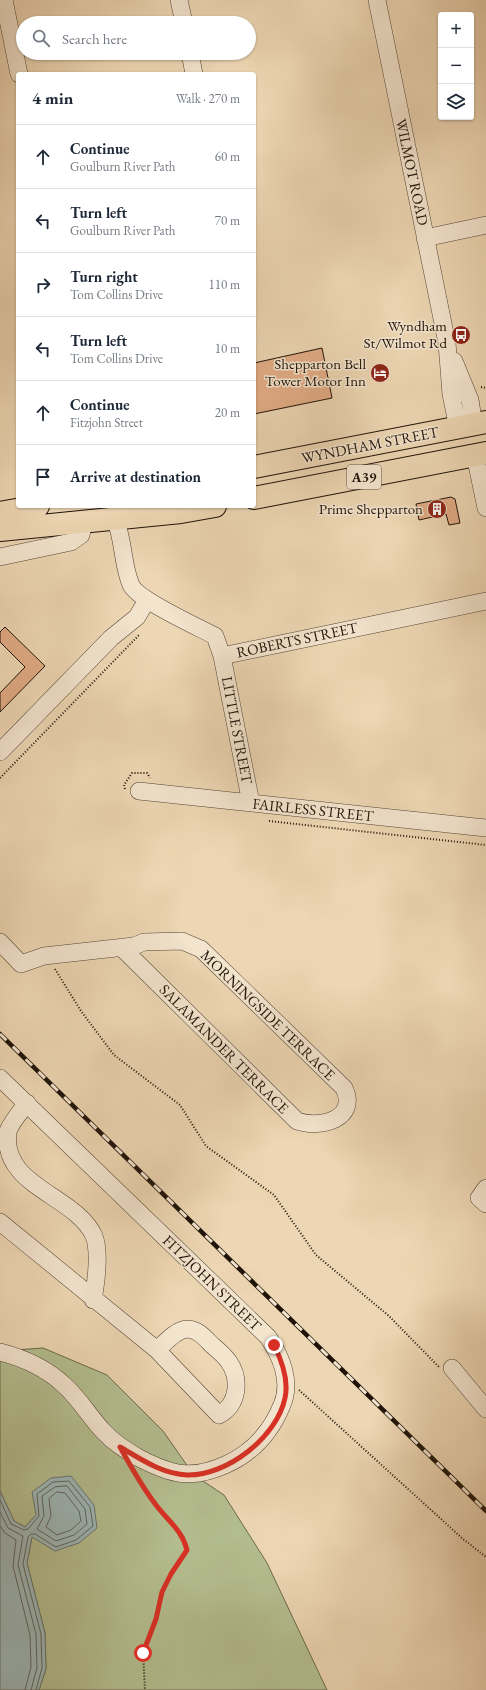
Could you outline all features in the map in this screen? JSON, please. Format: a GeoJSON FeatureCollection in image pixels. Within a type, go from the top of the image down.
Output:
{"type":"FeatureCollection","features":[{"type":"Feature","properties":{"kind":"highway"},"geometry":{"type":"LineString","coordinates":[[473,425],[480,454]]}},
{"type":"Feature","properties":{"kind":"highway","name":"WYNDHAM STREET"},"geometry":{"type":"LineString","coordinates":[[256,467],[473,425]]}},
{"type":"Feature","properties":{"kind":"highway","name":"WYNDHAM STREET"},"geometry":{"type":"LineString","coordinates":[[256,498],[480,454]]}},
{"type":"Feature","properties":{"kind":"highway"},"geometry":{"type":"LineString","coordinates":[[0,512],[25,508]]}},
{"type":"Feature","properties":{"kind":"highway"},"geometry":{"type":"LineString","coordinates":[[0,530],[84,521],[113,513],[181,512],[204,508]]}},
{"type":"Feature","properties":{"kind":"street"},"geometry":{"type":"LineString","coordinates":[[4,0],[16,59]]}},
{"type":"Feature","properties":{"kind":"street"},"geometry":{"type":"LineString","coordinates":[[179,0],[182,16]]}},
{"type":"Feature","properties":{"kind":"street","name":"WILMOT ROAD"},"geometry":{"type":"LineString","coordinates":[[377,0],[447,343],[470,400],[473,425]]}},
{"type":"Feature","properties":{"kind":"street"},"geometry":{"type":"LineString","coordinates":[[16,60],[19,72]]}},
{"type":"Feature","properties":{"kind":"street"},"geometry":{"type":"LineString","coordinates":[[191,60],[194,72]]}},
{"type":"Feature","properties":{"kind":"street"},"geometry":{"type":"LineString","coordinates":[[425,238],[486,225]]}},
{"type":"Feature","properties":{"kind":"street"},"geometry":{"type":"LineString","coordinates":[[480,454],[486,508]]}},
{"type":"Feature","properties":{"kind":"street"},"geometry":{"type":"LineString","coordinates":[[0,752],[112,638],[137,617],[142,597],[130,581],[121,532],[113,513]]}},
{"type":"Feature","properties":{"kind":"street"},"geometry":{"type":"LineString","coordinates":[[0,557],[71,542],[80,535],[84,521]]}},
{"type":"Feature","properties":{"kind":"street","name":"ROBERTS STREET"},"geometry":{"type":"LineString","coordinates":[[142,597],[215,636],[222,656],[486,600]]}},
{"type":"Feature","properties":{"kind":"street","name":"LITTLE STREET"},"geometry":{"type":"LineString","coordinates":[[222,656],[251,803]]}},
{"type":"Feature","properties":{"kind":"street","name":"FAIRLESS STREET"},"geometry":{"type":"LineString","coordinates":[[139,791],[486,828]]}},
{"type":"Feature","properties":{"kind":"street","name":"MORNINGSIDE TERRACE"},"geometry":{"type":"LineString","coordinates":[[0,942],[21,964],[44,956],[134,946],[144,942],[182,941],[201,949],[344,1088],[348,1095],[347,1103],[344,1112],[337,1119]]}},
{"type":"Feature","properties":{"kind":"street","name":"SALAMANDER TERRACE"},"geometry":{"type":"LineString","coordinates":[[121,947],[297,1121],[308,1125],[337,1119]]}},
{"type":"Feature","properties":{"kind":"street","name":"FITZJOHN STREET"},"geometry":{"type":"LineString","coordinates":[[0,1078],[268,1337],[279,1354],[285,1376],[285,1398],[275,1421],[261,1440],[241,1457],[209,1471],[188,1475],[165,1471],[120,1447],[102,1430],[75,1396],[52,1375],[21,1358],[0,1352]]}},
{"type":"Feature","properties":{"kind":"street"},"geometry":{"type":"LineString","coordinates":[[27,1103],[8,1130],[3,1156],[23,1179],[41,1193],[60,1202],[77,1213],[89,1226],[95,1237],[96,1249],[93,1300]]}},
{"type":"Feature","properties":{"kind":"street"},"geometry":{"type":"LineString","coordinates":[[0,1222],[93,1300],[157,1350],[219,1415],[228,1410],[236,1392],[234,1371],[229,1362],[201,1334],[193,1330],[178,1332],[157,1350]]}},
{"type":"Feature","properties":{"kind":"street"},"geometry":{"type":"LineString","coordinates":[[452,1368],[486,1409]]}},
{"type":"Feature","properties":{"kind":"path"},"geometry":{"type":"LineString","coordinates":[[0,778],[143,631]]}},
{"type":"Feature","properties":{"kind":"path"},"geometry":{"type":"LineString","coordinates":[[139,791],[126,798],[124,785],[132,773],[147,773],[154,782]]}},
{"type":"Feature","properties":{"kind":"path"},"geometry":{"type":"LineString","coordinates":[[268,820],[486,845]]}},
{"type":"Feature","properties":{"kind":"path"},"geometry":{"type":"LineString","coordinates":[[44,956],[54,967],[81,1011],[114,1055],[180,1105],[206,1146],[274,1195],[316,1254],[389,1316],[437,1367],[452,1368]]}},
{"type":"Feature","properties":{"kind":"path"},"geometry":{"type":"LineString","coordinates":[[285,1376],[463,1539],[486,1557]]}},
{"type":"Feature","properties":{"kind":"path"},"geometry":{"type":"LineString","coordinates":[[134,1471],[156,1506],[184,1537],[187,1550],[171,1574],[162,1592],[156,1619],[143,1653],[145,1690]]}},
{"type":"Feature","properties":{"kind":"green space"},"geometry":{"type":"Polygon","coordinates":[[[43,1348],[107,1375],[163,1431],[191,1471],[224,1495],[267,1563],[327,1690],[39,1690],[46,1669],[45,1633],[27,1563],[36,1515],[25,1527],[14,1521],[0,1491],[0,1351],[43,1348]]]}},
{"type":"Feature","properties":{"kind":"water"},"geometry":{"type":"Polygon","coordinates":[[[71,1476],[94,1505],[97,1528],[79,1543],[55,1551],[32,1537],[27,1563],[45,1633],[46,1669],[39,1690],[0,1690],[0,1491],[14,1521],[25,1527],[36,1515],[32,1492],[51,1478],[71,1476]]]}},
{"type":"Feature","properties":{"kind":"building"},"geometry":{"type":"Polygon","coordinates":[[[322,348],[332,398],[256,414],[256,363],[322,348]]]}},
{"type":"Feature","properties":{"kind":"building","name":"Prime Shepparton"},"geometry":{"type":"Polygon","coordinates":[[[451,497],[455,499],[460,523],[449,525],[446,514],[419,520],[416,504],[451,497]]]}},
{"type":"Feature","properties":{"kind":"building"},"geometry":{"type":"Polygon","coordinates":[[[5,627],[45,666],[0,712],[0,693],[25,667],[0,642],[0,632],[5,627]]]}},
{"type":"Feature","properties":{"kind":"railway"},"geometry":{"type":"LineString","coordinates":[[0,1034],[486,1511]]}},
{"type":"Feature","properties":{"kind":"place","name":"Wyndham St/Wilmot Rd"},"geometry":{"type":"Point","coordinates":[461,335]}},
{"type":"Feature","properties":{"kind":"place","name":"Shepparton Bell Tower Motor Inn"},"geometry":{"type":"Point","coordinates":[380,373]}},
{"type":"Feature","properties":{"kind":"place","name":"Prime Shepparton"},"geometry":{"type":"Point","coordinates":[437,509]}},
{"type":"Feature","properties":{"kind":"route"},"geometry":{"type":"LineString","coordinates":[[143,1653],[156,1619],[162,1592],[171,1574],[187,1550],[184,1537],[156,1506],[140,1483],[120,1447],[165,1471],[188,1475],[201,1474],[228,1464],[241,1457],[252,1449],[267,1432],[275,1421],[285,1398],[285,1376],[283,1365],[274,1345]]}}]}
